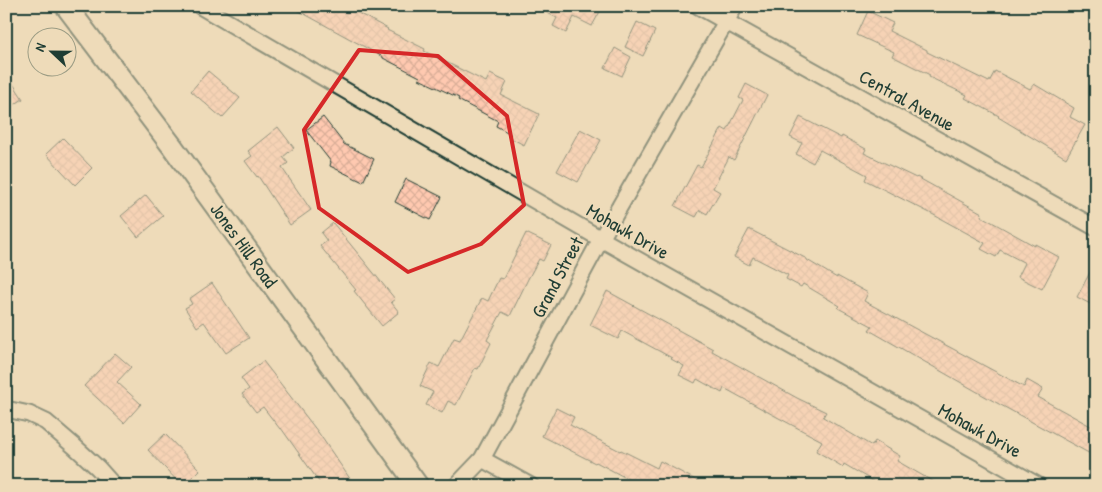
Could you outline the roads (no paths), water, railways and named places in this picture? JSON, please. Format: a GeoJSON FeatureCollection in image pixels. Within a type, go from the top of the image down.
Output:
{"type":"FeatureCollection","features":[{"type":"Feature","properties":{"kind":"main road","name":"Jones Hill Road"},"geometry":{"type":"LineString","coordinates":[[66,6],[172,146],[418,486]]}},
{"type":"Feature","properties":{"kind":"street","name":"Mohawk Drive"},"geometry":{"type":"LineString","coordinates":[[200,6],[601,240],[1039,486]]}},
{"type":"Feature","properties":{"kind":"street","name":"Central Avenue"},"geometry":{"type":"LineString","coordinates":[[698,6],[1096,228]]}},
{"type":"Feature","properties":{"kind":"street","name":"Grand Street"},"geometry":{"type":"LineString","coordinates":[[456,486],[482,459],[601,240],[735,6]]}},
{"type":"Feature","properties":{"kind":"street"},"geometry":{"type":"LineString","coordinates":[[6,409],[29,414],[46,422],[92,462],[114,486]]}},
{"type":"Feature","properties":{"kind":"street"},"geometry":{"type":"LineString","coordinates":[[482,459],[531,486]]}}]}
